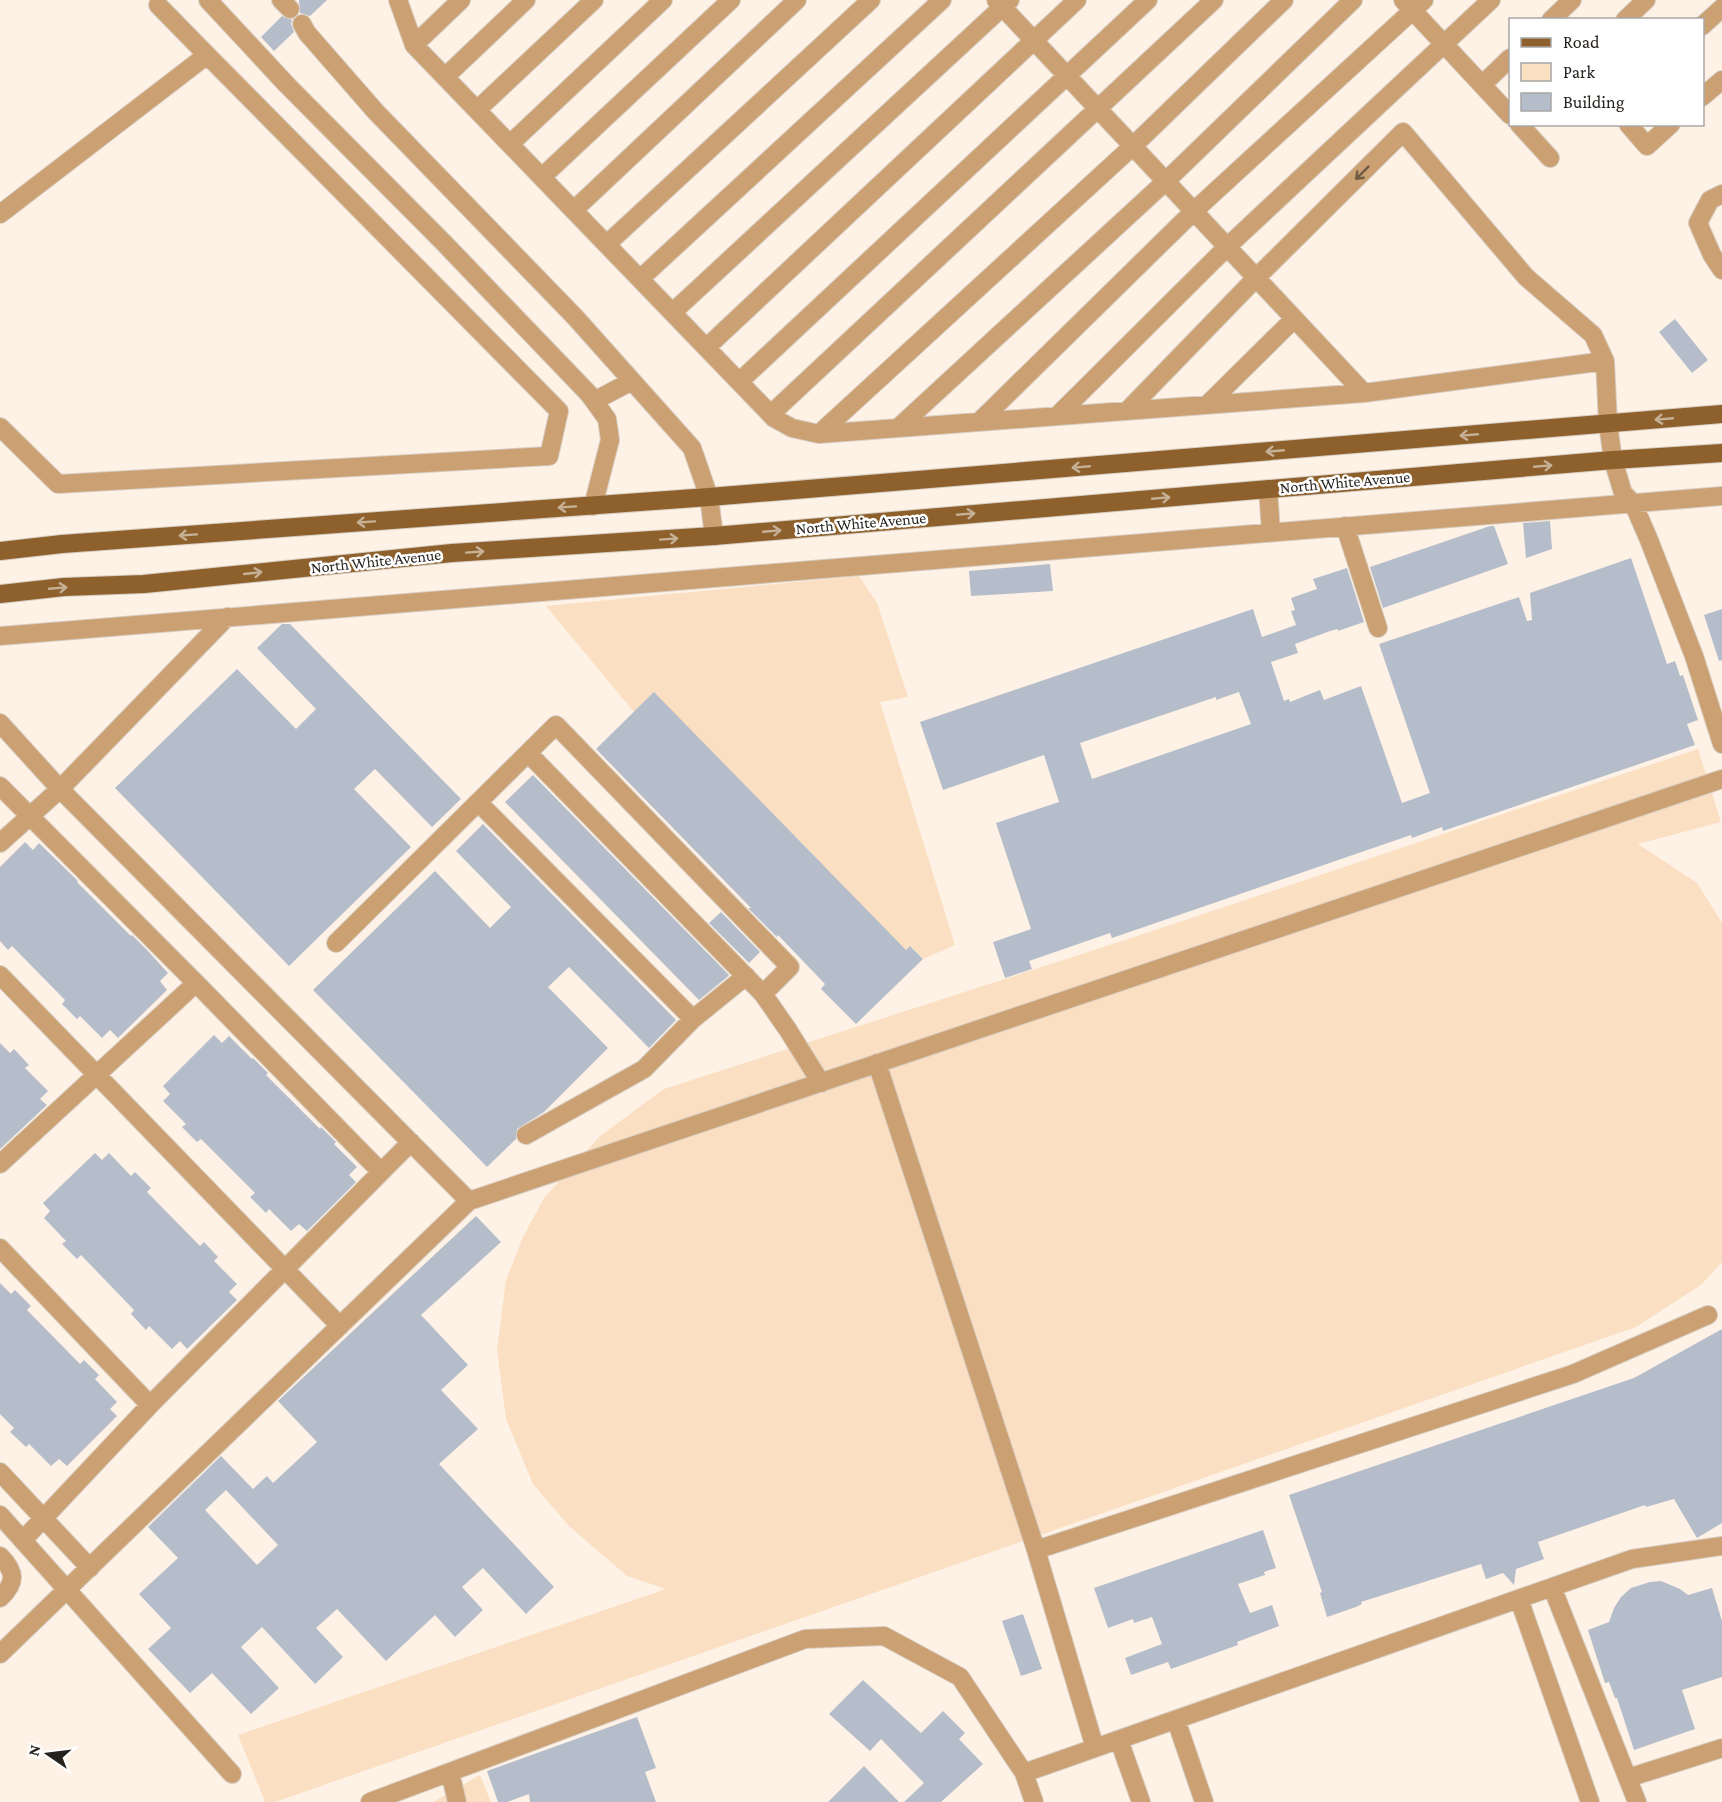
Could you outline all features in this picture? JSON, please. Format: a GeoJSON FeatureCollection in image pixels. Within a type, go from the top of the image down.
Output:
{"type":"FeatureCollection","features":[{"type":"Feature","properties":{"kind":"main road"},"geometry":{"type":"LineString","coordinates":[[0,551],[62,544],[709,497],[1722,414]]}},
{"type":"Feature","properties":{"kind":"main road","name":"North White Avenue"},"geometry":{"type":"LineString","coordinates":[[0,594],[64,587],[144,584],[452,553],[714,536],[1613,460],[1722,453]]}},
{"type":"Feature","properties":{"kind":"lane"},"geometry":{"type":"LineString","coordinates":[[208,0],[287,85],[474,274],[594,401],[607,419],[610,440],[593,506]]}},
{"type":"Feature","properties":{"kind":"lane"},"geometry":{"type":"LineString","coordinates":[[398,0],[414,45],[771,414],[792,428],[819,434],[1364,393],[1605,362]]}},
{"type":"Feature","properties":{"kind":"lane"},"geometry":{"type":"LineString","coordinates":[[414,45],[461,0]]}},
{"type":"Feature","properties":{"kind":"lane"},"geometry":{"type":"LineString","coordinates":[[445,77],[526,0]]}},
{"type":"Feature","properties":{"kind":"lane"},"geometry":{"type":"LineString","coordinates":[[477,110],[594,0]]}},
{"type":"Feature","properties":{"kind":"lane"},"geometry":{"type":"LineString","coordinates":[[510,144],[663,0]]}},
{"type":"Feature","properties":{"kind":"lane"},"geometry":{"type":"LineString","coordinates":[[542,177],[731,0]]}},
{"type":"Feature","properties":{"kind":"lane"},"geometry":{"type":"LineString","coordinates":[[574,210],[797,0]]}},
{"type":"Feature","properties":{"kind":"lane"},"geometry":{"type":"LineString","coordinates":[[607,244],[871,0]]}},
{"type":"Feature","properties":{"kind":"lane"},"geometry":{"type":"LineString","coordinates":[[641,278],[942,0]]}},
{"type":"Feature","properties":{"kind":"lane"},"geometry":{"type":"LineString","coordinates":[[707,347],[1077,0]]}},
{"type":"Feature","properties":{"kind":"lane"},"geometry":{"type":"LineString","coordinates":[[740,381],[1148,0]]}},
{"type":"Feature","properties":{"kind":"lane"},"geometry":{"type":"LineString","coordinates":[[771,414],[1214,0]]}},
{"type":"Feature","properties":{"kind":"lane"},"geometry":{"type":"LineString","coordinates":[[819,434],[1133,146],[1284,0]]}},
{"type":"Feature","properties":{"kind":"lane"},"geometry":{"type":"LineString","coordinates":[[899,427],[1166,181],[1353,0]]}},
{"type":"Feature","properties":{"kind":"lane"},"geometry":{"type":"LineString","coordinates":[[1057,416],[1227,247],[1491,0]]}},
{"type":"Feature","properties":{"kind":"lane"},"geometry":{"type":"LineString","coordinates":[[1553,18],[1572,0]]}},
{"type":"Feature","properties":{"kind":"lane"},"geometry":{"type":"LineString","coordinates":[[1627,18],[1646,0]]}},
{"type":"Feature","properties":{"kind":"lane"},"geometry":{"type":"LineString","coordinates":[[673,312],[1003,2],[1034,40],[1364,393]]}},
{"type":"Feature","properties":{"kind":"lane"},"geometry":{"type":"LineString","coordinates":[[979,422],[1194,212],[1413,4],[1444,44],[1509,115]]}},
{"type":"Feature","properties":{"kind":"lane"},"geometry":{"type":"LineString","coordinates":[[0,427],[58,484],[549,456],[559,411],[158,5]]}},
{"type":"Feature","properties":{"kind":"lane"},"geometry":{"type":"LineString","coordinates":[[1704,24],[1722,8]]}},
{"type":"Feature","properties":{"kind":"lane"},"geometry":{"type":"LineString","coordinates":[[302,24],[307,33],[376,112],[575,317],[692,448],[709,497],[714,536]]}},
{"type":"Feature","properties":{"kind":"lane"},"geometry":{"type":"LineString","coordinates":[[0,214],[207,55]]}},
{"type":"Feature","properties":{"kind":"lane"},"geometry":{"type":"LineString","coordinates":[[1482,85],[1509,59]]}},
{"type":"Feature","properties":{"kind":"lane"},"geometry":{"type":"LineString","coordinates":[[1704,95],[1722,80]]}},
{"type":"Feature","properties":{"kind":"lane"},"geometry":{"type":"LineString","coordinates":[[1521,126],[1550,158]]}},
{"type":"Feature","properties":{"kind":"lane"},"geometry":{"type":"LineString","coordinates":[[1630,126],[1647,146],[1669,126]]}},
{"type":"Feature","properties":{"kind":"lane"},"geometry":{"type":"LineString","coordinates":[[1128,410],[1255,279],[1403,132],[1526,277],[1593,335],[1605,362],[1608,424],[1613,460],[1694,656],[1722,744]]}},
{"type":"Feature","properties":{"kind":"lane"},"geometry":{"type":"LineString","coordinates":[[1722,194],[1710,200],[1698,223],[1712,255],[1722,270]]}},
{"type":"Feature","properties":{"kind":"lane"},"geometry":{"type":"LineString","coordinates":[[1208,404],[1293,319]]}},
{"type":"Feature","properties":{"kind":"lane"},"geometry":{"type":"LineString","coordinates":[[594,401],[632,381]]}},
{"type":"Feature","properties":{"kind":"lane"},"geometry":{"type":"LineString","coordinates":[[1268,489],[1271,532]]}},
{"type":"Feature","properties":{"kind":"lane"},"geometry":{"type":"LineString","coordinates":[[0,636],[1345,526],[1628,498],[1722,496]]}},
{"type":"Feature","properties":{"kind":"lane"},"geometry":{"type":"LineString","coordinates":[[1345,526],[1378,628]]}},
{"type":"Feature","properties":{"kind":"lane"},"geometry":{"type":"LineString","coordinates":[[0,843],[60,789],[227,617]]}},
{"type":"Feature","properties":{"kind":"lane"},"geometry":{"type":"LineString","coordinates":[[0,723],[60,789],[469,1201]]}},
{"type":"Feature","properties":{"kind":"lane"},"geometry":{"type":"LineString","coordinates":[[336,943],[556,724],[790,967],[763,994]]}},
{"type":"Feature","properties":{"kind":"lane"},"geometry":{"type":"LineString","coordinates":[[528,753],[763,994],[821,1083]]}},
{"type":"Feature","properties":{"kind":"lane"},"geometry":{"type":"LineString","coordinates":[[0,1654],[469,1201],[1722,779]]}},
{"type":"Feature","properties":{"kind":"lane"},"geometry":{"type":"LineString","coordinates":[[0,786],[381,1172]]}},
{"type":"Feature","properties":{"kind":"lane"},"geometry":{"type":"LineString","coordinates":[[478,803],[693,1019]]}},
{"type":"Feature","properties":{"kind":"lane"},"geometry":{"type":"LineString","coordinates":[[0,975],[340,1326]]}},
{"type":"Feature","properties":{"kind":"lane"},"geometry":{"type":"LineString","coordinates":[[526,1135],[644,1070],[693,1019],[746,976]]}},
{"type":"Feature","properties":{"kind":"lane"},"geometry":{"type":"LineString","coordinates":[[0,1164],[196,983]]}},
{"type":"Feature","properties":{"kind":"lane"},"geometry":{"type":"LineString","coordinates":[[877,1064],[1036,1550],[1095,1748]]}},
{"type":"Feature","properties":{"kind":"lane"},"geometry":{"type":"LineString","coordinates":[[23,1540],[150,1404],[411,1142]]}},
{"type":"Feature","properties":{"kind":"lane"},"geometry":{"type":"LineString","coordinates":[[0,1248],[150,1404]]}},
{"type":"Feature","properties":{"kind":"lane"},"geometry":{"type":"LineString","coordinates":[[1036,1550],[1573,1374],[1707,1315]]}},
{"type":"Feature","properties":{"kind":"lane"},"geometry":{"type":"LineString","coordinates":[[0,1472],[90,1568]]}},
{"type":"Feature","properties":{"kind":"lane"},"geometry":{"type":"LineString","coordinates":[[0,1515],[232,1774]]}},
{"type":"Feature","properties":{"kind":"lane"},"geometry":{"type":"LineString","coordinates":[[1024,1773],[1632,1559],[1722,1546]]}},
{"type":"Feature","properties":{"kind":"lane"},"geometry":{"type":"LineString","coordinates":[[0,1556],[10,1566],[12,1579],[7,1591],[0,1598]]}},
{"type":"Feature","properties":{"kind":"lane"},"geometry":{"type":"LineString","coordinates":[[1552,1587],[1637,1802]]}},
{"type":"Feature","properties":{"kind":"lane"},"geometry":{"type":"LineString","coordinates":[[1519,1599],[1590,1802]]}},
{"type":"Feature","properties":{"kind":"lane"},"geometry":{"type":"LineString","coordinates":[[370,1802],[805,1639],[884,1636],[960,1677],[1024,1773],[1034,1802]]}},
{"type":"Feature","properties":{"kind":"lane"},"geometry":{"type":"LineString","coordinates":[[1176,1720],[1204,1802]]}},
{"type":"Feature","properties":{"kind":"lane"},"geometry":{"type":"LineString","coordinates":[[1119,1740],[1141,1802]]}},
{"type":"Feature","properties":{"kind":"lane"},"geometry":{"type":"LineString","coordinates":[[1628,1778],[1722,1748]]}},
{"type":"Feature","properties":{"kind":"lane"},"geometry":{"type":"LineString","coordinates":[[450,1772],[457,1802]]}},
{"type":"Feature","properties":{"kind":"green space"},"geometry":{"type":"Polygon","coordinates":[[[859,576],[877,603],[908,697],[880,702],[955,945],[923,959],[911,946],[906,950],[634,712],[546,606],[859,576]]]}},
{"type":"Feature","properties":{"kind":"green space"},"geometry":{"type":"Polygon","coordinates":[[[1698,749],[1721,822],[1638,844],[1697,883],[1722,923],[1722,1262],[1701,1285],[1636,1327],[275,1802],[265,1802],[238,1735],[666,1589],[627,1576],[569,1526],[533,1484],[506,1419],[497,1350],[506,1280],[523,1237],[544,1198],[600,1136],[664,1089],[1116,943],[1698,749]]]}},
{"type":"Feature","properties":{"kind":"green space"},"geometry":{"type":"Polygon","coordinates":[[[480,1775],[491,1802],[433,1802],[480,1775]]]}},
{"type":"Feature","properties":{"kind":"building"},"geometry":{"type":"Polygon","coordinates":[[[299,0],[327,0],[310,16],[300,13],[299,0]]]}},
{"type":"Feature","properties":{"kind":"building"},"geometry":{"type":"Polygon","coordinates":[[[282,16],[292,20],[294,32],[274,51],[261,37],[282,16]]]}},
{"type":"Feature","properties":{"kind":"building"},"geometry":{"type":"Polygon","coordinates":[[[1675,319],[1708,360],[1692,373],[1659,332],[1675,319]]]}},
{"type":"Feature","properties":{"kind":"building"},"geometry":{"type":"Polygon","coordinates":[[[1550,521],[1552,549],[1526,558],[1523,523],[1550,521]]]}},
{"type":"Feature","properties":{"kind":"building"},"geometry":{"type":"Polygon","coordinates":[[[1494,526],[1508,564],[1383,608],[1370,567],[1494,526]]]}},
{"type":"Feature","properties":{"kind":"building"},"geometry":{"type":"Polygon","coordinates":[[[1631,558],[1667,664],[1675,661],[1680,676],[1683,675],[1698,720],[1687,724],[1695,745],[1443,831],[1442,827],[1412,838],[1411,835],[1112,938],[1110,933],[1029,961],[1032,969],[1005,978],[993,942],[1031,929],[996,823],[1059,802],[1044,755],[943,790],[920,722],[1253,609],[1262,637],[1296,625],[1291,611],[1295,610],[1291,598],[1317,589],[1313,579],[1347,568],[1364,622],[1295,644],[1298,653],[1271,662],[1284,701],[1289,699],[1290,702],[1320,690],[1324,700],[1361,686],[1402,803],[1430,793],[1379,644],[1519,597],[1527,621],[1532,620],[1530,593],[1631,558]],[[1239,692],[1216,700],[1216,697],[1080,743],[1092,779],[1251,724],[1239,692]]]}},
{"type":"Feature","properties":{"kind":"building"},"geometry":{"type":"Polygon","coordinates":[[[1050,564],[1053,591],[971,596],[969,571],[1050,564]]]}},
{"type":"Feature","properties":{"kind":"building"},"geometry":{"type":"Polygon","coordinates":[[[1722,609],[1722,660],[1719,661],[1704,615],[1722,609]]]}},
{"type":"Feature","properties":{"kind":"building"},"geometry":{"type":"Polygon","coordinates":[[[282,624],[290,624],[461,799],[432,827],[375,769],[354,789],[411,847],[289,966],[115,788],[237,669],[296,729],[316,709],[257,648],[282,624]]]}},
{"type":"Feature","properties":{"kind":"building"},"geometry":{"type":"Polygon","coordinates":[[[654,692],[906,950],[910,946],[923,959],[856,1024],[821,989],[825,984],[778,935],[777,937],[748,908],[751,908],[596,749],[654,692]]]}},
{"type":"Feature","properties":{"kind":"building"},"geometry":{"type":"Polygon","coordinates":[[[533,775],[729,975],[726,978],[699,1000],[505,802],[533,775]]]}},
{"type":"Feature","properties":{"kind":"building"},"geometry":{"type":"Polygon","coordinates":[[[483,824],[676,1020],[649,1048],[569,967],[548,987],[608,1048],[544,1112],[517,1129],[516,1139],[487,1167],[313,990],[435,871],[490,928],[511,907],[456,851],[483,824]]]}},
{"type":"Feature","properties":{"kind":"building"},"geometry":{"type":"Polygon","coordinates":[[[25,842],[33,850],[39,843],[168,973],[160,981],[167,990],[118,1038],[110,1030],[102,1038],[80,1016],[77,1019],[62,1004],[65,1000],[12,946],[8,950],[0,941],[0,867],[25,842]]]}},
{"type":"Feature","properties":{"kind":"building"},"geometry":{"type":"Polygon","coordinates":[[[721,912],[760,952],[749,963],[709,923],[721,912]]]}},
{"type":"Feature","properties":{"kind":"building"},"geometry":{"type":"Polygon","coordinates":[[[214,1035],[222,1043],[229,1036],[253,1058],[268,1073],[266,1075],[336,1142],[334,1144],[357,1167],[349,1175],[356,1182],[307,1231],[299,1224],[291,1231],[269,1209],[266,1213],[250,1197],[255,1193],[201,1139],[197,1142],[182,1127],[186,1124],[163,1101],[170,1094],[163,1086],[214,1035]]]}},
{"type":"Feature","properties":{"kind":"building"},"geometry":{"type":"Polygon","coordinates":[[[0,1043],[10,1053],[14,1049],[29,1065],[25,1068],[48,1091],[40,1099],[47,1105],[0,1149],[0,1043]]]}},
{"type":"Feature","properties":{"kind":"building"},"geometry":{"type":"Polygon","coordinates":[[[95,1153],[102,1160],[109,1153],[131,1176],[135,1172],[151,1188],[147,1192],[200,1246],[204,1242],[218,1257],[214,1261],[237,1284],[229,1292],[237,1300],[187,1349],[180,1341],[172,1349],[149,1326],[146,1330],[131,1314],[134,1310],[81,1255],[77,1259],[62,1244],[66,1241],[44,1218],[50,1211],[43,1203],[95,1153]]]}},
{"type":"Feature","properties":{"kind":"building"},"geometry":{"type":"Polygon","coordinates":[[[476,1216],[501,1242],[421,1315],[468,1365],[441,1390],[478,1429],[439,1464],[554,1587],[526,1614],[483,1568],[462,1587],[483,1610],[455,1637],[435,1615],[386,1661],[337,1609],[316,1628],[343,1657],[315,1684],[262,1627],[241,1647],[279,1688],[251,1714],[212,1673],[190,1693],[148,1649],[171,1628],[139,1594],[178,1558],[148,1527],[221,1456],[253,1489],[267,1476],[273,1483],[317,1442],[278,1401],[476,1216]],[[226,1490],[205,1510],[257,1565],[278,1545],[226,1490]]]}},
{"type":"Feature","properties":{"kind":"building"},"geometry":{"type":"Polygon","coordinates":[[[0,1283],[11,1294],[15,1290],[31,1306],[27,1310],[80,1364],[84,1360],[99,1375],[95,1379],[117,1402],[110,1409],[117,1416],[67,1466],[59,1459],[51,1466],[29,1444],[26,1447],[10,1432],[14,1428],[0,1414],[0,1283]]]}},
{"type":"Feature","properties":{"kind":"building"},"geometry":{"type":"Polygon","coordinates":[[[1722,1329],[1722,1523],[1697,1538],[1674,1499],[1646,1507],[1645,1505],[1538,1542],[1544,1559],[1516,1569],[1514,1585],[1503,1573],[1486,1579],[1481,1564],[1361,1602],[1362,1604],[1356,1607],[1327,1617],[1320,1593],[1322,1592],[1289,1495],[1634,1378],[1722,1329]]]}},
{"type":"Feature","properties":{"kind":"building"},"geometry":{"type":"Polygon","coordinates":[[[1263,1530],[1276,1568],[1264,1572],[1265,1575],[1238,1584],[1250,1613],[1272,1605],[1279,1626],[1237,1642],[1238,1645],[1171,1669],[1168,1662],[1131,1675],[1125,1658],[1162,1644],[1152,1617],[1134,1623],[1133,1619],[1108,1628],[1094,1588],[1263,1530]]]}},
{"type":"Feature","properties":{"kind":"building"},"geometry":{"type":"Polygon","coordinates":[[[1661,1581],[1688,1595],[1712,1588],[1722,1621],[1722,1677],[1682,1690],[1695,1729],[1634,1750],[1617,1698],[1609,1682],[1605,1683],[1588,1630],[1609,1622],[1621,1597],[1631,1588],[1661,1581]]]}},
{"type":"Feature","properties":{"kind":"building"},"geometry":{"type":"Polygon","coordinates":[[[1023,1614],[1042,1669],[1021,1676],[1002,1621],[1023,1614]]]}},
{"type":"Feature","properties":{"kind":"building"},"geometry":{"type":"Polygon","coordinates":[[[863,1680],[921,1733],[943,1711],[965,1733],[959,1739],[983,1764],[941,1802],[904,1802],[924,1783],[881,1739],[870,1751],[829,1714],[863,1680]]]}},
{"type":"Feature","properties":{"kind":"building"},"geometry":{"type":"Polygon","coordinates":[[[637,1717],[656,1768],[645,1772],[656,1802],[530,1802],[529,1794],[507,1802],[498,1802],[487,1771],[637,1717]]]}},
{"type":"Feature","properties":{"kind":"building"},"geometry":{"type":"Polygon","coordinates":[[[864,1766],[899,1802],[828,1802],[864,1766]]]}}]}
